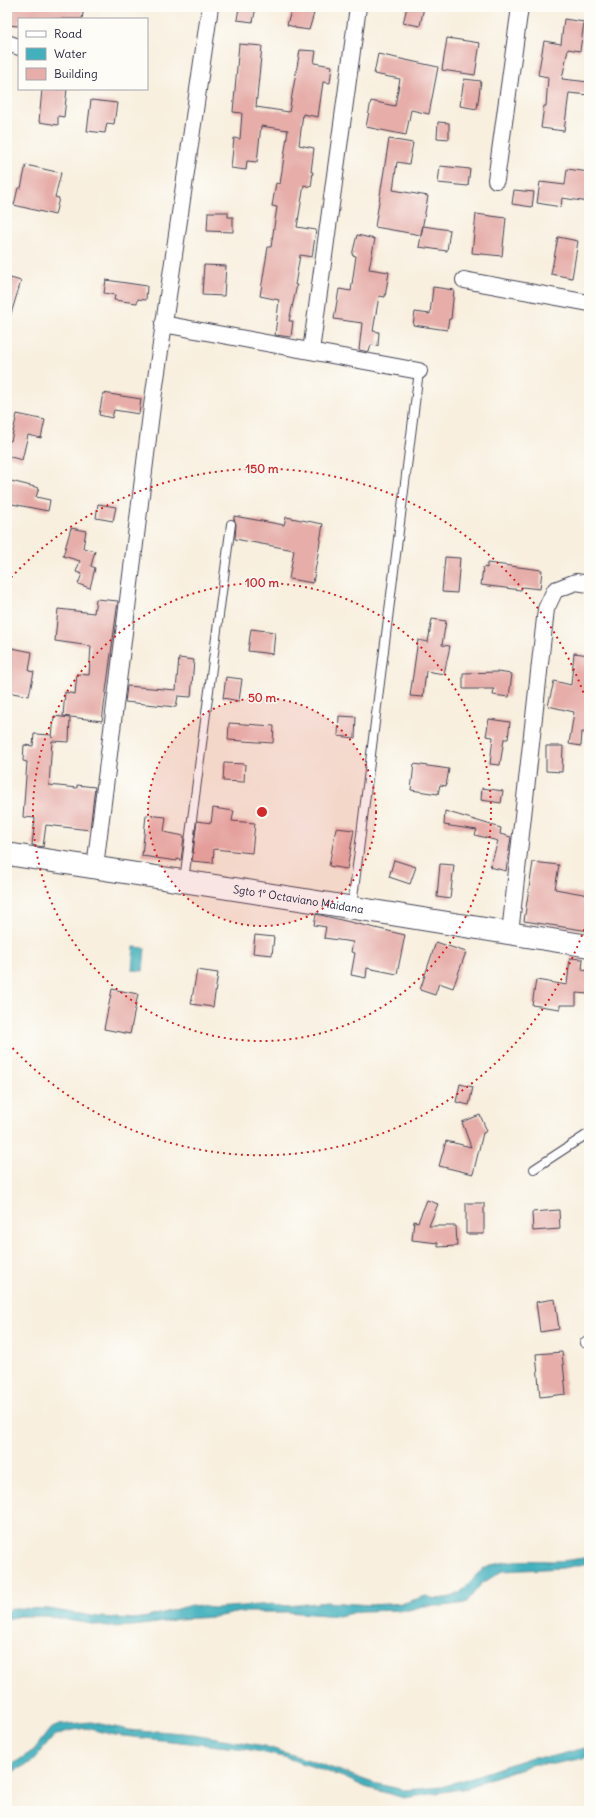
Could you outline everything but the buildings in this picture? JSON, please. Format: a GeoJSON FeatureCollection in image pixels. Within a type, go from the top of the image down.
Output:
{"type":"FeatureCollection","features":[{"type":"Feature","properties":{"kind":"main road","name":"Sgto 1° Octaviano Maidana"},"geometry":{"type":"LineString","coordinates":[[7,854],[183,880],[589,946]]}},
{"type":"Feature","properties":{"kind":"street"},"geometry":{"type":"LineString","coordinates":[[95,867],[163,324],[210,7]]}},
{"type":"Feature","properties":{"kind":"street"},"geometry":{"type":"LineString","coordinates":[[311,351],[358,7]]}},
{"type":"Feature","properties":{"kind":"street"},"geometry":{"type":"LineString","coordinates":[[496,180],[520,7]]}},
{"type":"Feature","properties":{"kind":"street"},"geometry":{"type":"LineString","coordinates":[[7,43],[18,47]]}},
{"type":"Feature","properties":{"kind":"street"},"geometry":{"type":"LineString","coordinates":[[464,280],[589,303]]}},
{"type":"Feature","properties":{"kind":"street"},"geometry":{"type":"LineString","coordinates":[[163,324],[419,371]]}},
{"type":"Feature","properties":{"kind":"street"},"geometry":{"type":"LineString","coordinates":[[510,933],[546,609],[555,590],[576,582],[589,584]]}},
{"type":"Feature","properties":{"kind":"lane"},"geometry":{"type":"LineString","coordinates":[[352,907],[419,371]]}},
{"type":"Feature","properties":{"kind":"lane"},"geometry":{"type":"LineString","coordinates":[[183,880],[231,524]]}},
{"type":"Feature","properties":{"kind":"lane"},"geometry":{"type":"LineString","coordinates":[[534,1169],[589,1133]]}},
{"type":"Feature","properties":{"kind":"water"},"geometry":{"type":"Polygon","coordinates":[[[134,947],[145,948],[143,971],[132,970],[134,947]]]}},
{"type":"Feature","properties":{"kind":"water"},"geometry":{"type":"Polygon","coordinates":[[[589,1557],[589,1563],[563,1568],[502,1571],[481,1584],[466,1603],[444,1606],[423,1606],[409,1610],[361,1611],[339,1616],[286,1612],[240,1612],[215,1617],[178,1619],[133,1626],[108,1627],[45,1616],[19,1616],[7,1619],[7,1611],[14,1608],[48,1609],[99,1617],[133,1619],[148,1617],[191,1605],[213,1608],[274,1604],[287,1606],[327,1602],[370,1605],[404,1603],[426,1596],[437,1599],[452,1597],[463,1590],[476,1575],[488,1567],[504,1562],[559,1561],[589,1557]]]}},
{"type":"Feature","properties":{"kind":"water"},"geometry":{"type":"Polygon","coordinates":[[[91,1722],[129,1730],[193,1734],[264,1746],[315,1762],[373,1783],[404,1790],[442,1787],[532,1757],[549,1757],[589,1747],[589,1757],[553,1764],[534,1764],[488,1779],[468,1788],[404,1798],[365,1787],[343,1777],[284,1757],[246,1749],[114,1735],[86,1728],[68,1731],[54,1736],[33,1761],[7,1775],[7,1768],[34,1750],[50,1729],[59,1725],[91,1722]]]}}]}
